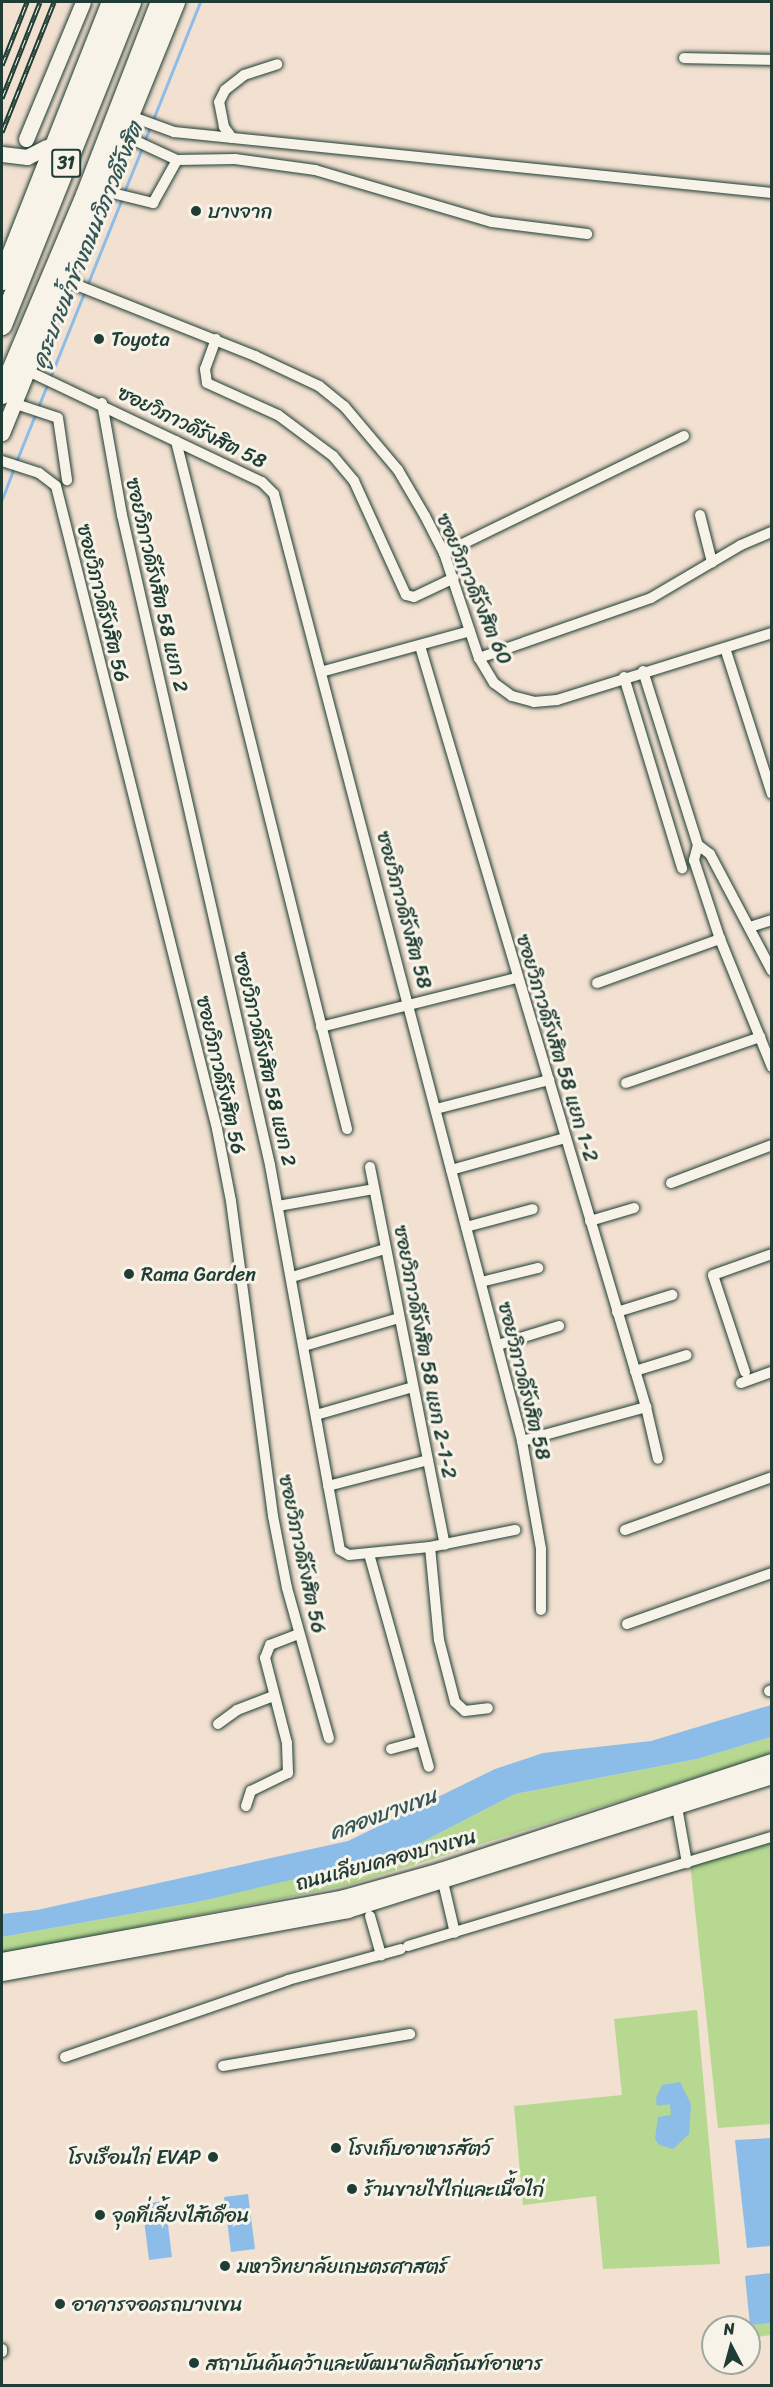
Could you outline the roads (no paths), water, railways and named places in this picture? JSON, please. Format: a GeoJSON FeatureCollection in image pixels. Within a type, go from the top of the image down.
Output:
{"type":"FeatureCollection","features":[{"type":"Feature","properties":{"kind":"highway","name":"31"},"geometry":{"type":"LineString","coordinates":[[2,280],[112,2]]}},
{"type":"Feature","properties":{"kind":"highway","name":"31"},"geometry":{"type":"LineString","coordinates":[[2,325],[131,2]]}},
{"type":"Feature","properties":{"kind":"highway","name":"31"},"geometry":{"type":"LineString","coordinates":[[2,371],[150,2]]}},
{"type":"Feature","properties":{"kind":"highway","name":"31"},"geometry":{"type":"LineString","coordinates":[[14,402],[86,195],[161,2]]}},
{"type":"Feature","properties":{"kind":"main road"},"geometry":{"type":"LineString","coordinates":[[26,139],[83,2]]}},
{"type":"Feature","properties":{"kind":"main road","name":"31"},"geometry":{"type":"LineString","coordinates":[[2,260],[104,2]]}},
{"type":"Feature","properties":{"kind":"main road","name":"31"},"geometry":{"type":"LineString","coordinates":[[2,433],[26,370],[71,282],[137,119],[177,2]]}},
{"type":"Feature","properties":{"kind":"main road"},"geometry":{"type":"LineString","coordinates":[[2,154],[27,157],[46,147]]}},
{"type":"Feature","properties":{"kind":"main road","name":"ถนนเลียบคลองบางเขน"},"geometry":{"type":"LineString","coordinates":[[2,1973],[347,1910],[443,1882],[675,1800],[771,1761]]}},
{"type":"Feature","properties":{"kind":"main road","name":"ถนนเลียบคลองบางเขน"},"geometry":{"type":"LineString","coordinates":[[2,1960],[344,1897],[675,1800],[771,1776]]}},
{"type":"Feature","properties":{"kind":"street"},"geometry":{"type":"LineString","coordinates":[[684,58],[771,60]]}},
{"type":"Feature","properties":{"kind":"street"},"geometry":{"type":"LineString","coordinates":[[232,138],[224,127],[219,102],[225,90],[244,75],[277,64]]}},
{"type":"Feature","properties":{"kind":"street"},"geometry":{"type":"LineString","coordinates":[[137,119],[159,128],[232,138],[771,193]]}},
{"type":"Feature","properties":{"kind":"street"},"geometry":{"type":"LineString","coordinates":[[129,139],[177,160],[235,159],[315,170],[492,222],[587,234]]}},
{"type":"Feature","properties":{"kind":"street"},"geometry":{"type":"LineString","coordinates":[[107,192],[149,203],[158,200],[177,160]]}},
{"type":"Feature","properties":{"kind":"street","name":"ซอยวิภาวดีรังสิต 60"},"geometry":{"type":"LineString","coordinates":[[71,282],[216,339],[319,386],[344,406],[398,470],[444,553],[479,658],[494,683],[512,696],[534,702],[557,700],[642,671],[771,633]]}},
{"type":"Feature","properties":{"kind":"street"},"geometry":{"type":"LineString","coordinates":[[216,339],[205,369],[207,382],[278,415],[333,456],[354,481],[406,595],[414,597],[454,579]]}},
{"type":"Feature","properties":{"kind":"street","name":"ซอยวิภาวดีรังสิต 58"},"geometry":{"type":"LineString","coordinates":[[26,370],[102,403],[270,487],[324,671],[522,1441],[541,1549],[541,1610]]}},
{"type":"Feature","properties":{"kind":"street"},"geometry":{"type":"LineString","coordinates":[[14,402],[58,418],[62,425],[62,464],[67,480]]}},
{"type":"Feature","properties":{"kind":"street","name":"ซอยวิภาวดีรังสิต 58 แยก 2"},"geometry":{"type":"LineString","coordinates":[[102,403],[122,514],[278,1206],[340,1551],[349,1555],[430,1547],[515,1530]]}},
{"type":"Feature","properties":{"kind":"street"},"geometry":{"type":"LineString","coordinates":[[444,553],[684,436]]}},
{"type":"Feature","properties":{"kind":"street"},"geometry":{"type":"LineString","coordinates":[[176,441],[347,1130]]}},
{"type":"Feature","properties":{"kind":"street","name":"ซอยวิภาวดีรังสิต 56"},"geometry":{"type":"LineString","coordinates":[[4,462],[45,476],[56,486],[210,1099],[231,1201],[273,1516],[299,1634],[329,1738]]}},
{"type":"Feature","properties":{"kind":"street"},"geometry":{"type":"LineString","coordinates":[[700,515],[712,562]]}},
{"type":"Feature","properties":{"kind":"street"},"geometry":{"type":"LineString","coordinates":[[479,658],[651,598],[712,562],[771,532]]}},
{"type":"Feature","properties":{"kind":"street"},"geometry":{"type":"LineString","coordinates":[[324,671],[470,631]]}},
{"type":"Feature","properties":{"kind":"street","name":"ซอยวิภาวดีรังสิต 58 แยก 1-2"},"geometry":{"type":"LineString","coordinates":[[420,646],[516,978],[549,1080],[646,1407],[658,1459]]}},
{"type":"Feature","properties":{"kind":"street"},"geometry":{"type":"LineString","coordinates":[[725,648],[771,794]]}},
{"type":"Feature","properties":{"kind":"street"},"geometry":{"type":"LineString","coordinates":[[642,671],[698,845],[710,855],[771,970]]}},
{"type":"Feature","properties":{"kind":"street"},"geometry":{"type":"LineString","coordinates":[[624,677],[682,868]]}},
{"type":"Feature","properties":{"kind":"street"},"geometry":{"type":"LineString","coordinates":[[698,845],[694,860],[720,939],[771,1067]]}},
{"type":"Feature","properties":{"kind":"street"},"geometry":{"type":"LineString","coordinates":[[750,927],[771,920]]}},
{"type":"Feature","properties":{"kind":"street"},"geometry":{"type":"LineString","coordinates":[[597,983],[720,939]]}},
{"type":"Feature","properties":{"kind":"street"},"geometry":{"type":"LineString","coordinates":[[321,1027],[516,978]]}},
{"type":"Feature","properties":{"kind":"street"},"geometry":{"type":"LineString","coordinates":[[626,1083],[760,1038]]}},
{"type":"Feature","properties":{"kind":"street"},"geometry":{"type":"LineString","coordinates":[[436,1109],[549,1080]]}},
{"type":"Feature","properties":{"kind":"street"},"geometry":{"type":"LineString","coordinates":[[451,1170],[565,1138]]}},
{"type":"Feature","properties":{"kind":"street"},"geometry":{"type":"LineString","coordinates":[[671,1183],[771,1145]]}},
{"type":"Feature","properties":{"kind":"street","name":"ซอยวิภาวดีรังสิต 58 แยก 2-1-2"},"geometry":{"type":"LineString","coordinates":[[370,1167],[445,1545]]}},
{"type":"Feature","properties":{"kind":"street"},"geometry":{"type":"LineString","coordinates":[[278,1206],[374,1189]]}},
{"type":"Feature","properties":{"kind":"street"},"geometry":{"type":"LineString","coordinates":[[590,1221],[634,1208]]}},
{"type":"Feature","properties":{"kind":"street"},"geometry":{"type":"LineString","coordinates":[[466,1227],[533,1209]]}},
{"type":"Feature","properties":{"kind":"street"},"geometry":{"type":"LineString","coordinates":[[292,1278],[386,1249]]}},
{"type":"Feature","properties":{"kind":"street"},"geometry":{"type":"LineString","coordinates":[[745,1372],[713,1275],[771,1254]]}},
{"type":"Feature","properties":{"kind":"street"},"geometry":{"type":"LineString","coordinates":[[481,1282],[538,1268]]}},
{"type":"Feature","properties":{"kind":"street"},"geometry":{"type":"LineString","coordinates":[[618,1312],[672,1295]]}},
{"type":"Feature","properties":{"kind":"street"},"geometry":{"type":"LineString","coordinates":[[304,1346],[399,1318]]}},
{"type":"Feature","properties":{"kind":"street"},"geometry":{"type":"LineString","coordinates":[[498,1345],[559,1326]]}},
{"type":"Feature","properties":{"kind":"street"},"geometry":{"type":"LineString","coordinates":[[635,1371],[687,1355]]}},
{"type":"Feature","properties":{"kind":"street"},"geometry":{"type":"LineString","coordinates":[[741,1383],[771,1372]]}},
{"type":"Feature","properties":{"kind":"street"},"geometry":{"type":"LineString","coordinates":[[315,1414],[413,1387]]}},
{"type":"Feature","properties":{"kind":"street"},"geometry":{"type":"LineString","coordinates":[[522,1441],[646,1407]]}},
{"type":"Feature","properties":{"kind":"street"},"geometry":{"type":"LineString","coordinates":[[328,1486],[428,1460]]}},
{"type":"Feature","properties":{"kind":"street"},"geometry":{"type":"LineString","coordinates":[[625,1530],[771,1477]]}},
{"type":"Feature","properties":{"kind":"street"},"geometry":{"type":"LineString","coordinates":[[430,1547],[439,1640],[454,1702],[465,1711],[488,1708]]}},
{"type":"Feature","properties":{"kind":"street"},"geometry":{"type":"LineString","coordinates":[[369,1554],[429,1767]]}},
{"type":"Feature","properties":{"kind":"street"},"geometry":{"type":"LineString","coordinates":[[627,1624],[771,1573]]}},
{"type":"Feature","properties":{"kind":"street"},"geometry":{"type":"LineString","coordinates":[[246,1806],[251,1791],[281,1778],[290,1767],[287,1743],[273,1696],[266,1650],[278,1641],[299,1634]]}},
{"type":"Feature","properties":{"kind":"street"},"geometry":{"type":"LineString","coordinates":[[218,1724],[237,1710],[273,1696]]}},
{"type":"Feature","properties":{"kind":"street"},"geometry":{"type":"LineString","coordinates":[[391,1749],[421,1741]]}},
{"type":"Feature","properties":{"kind":"street"},"geometry":{"type":"LineString","coordinates":[[675,1800],[687,1863]]}},
{"type":"Feature","properties":{"kind":"street"},"geometry":{"type":"LineString","coordinates":[[65,2057],[288,1980],[381,1955],[771,1838]]}},
{"type":"Feature","properties":{"kind":"street"},"geometry":{"type":"LineString","coordinates":[[443,1882],[454,1933]]}},
{"type":"Feature","properties":{"kind":"street"},"geometry":{"type":"LineString","coordinates":[[370,1916],[381,1955]]}},
{"type":"Feature","properties":{"kind":"street"},"geometry":{"type":"LineString","coordinates":[[223,2066],[411,2034]]}},
{"type":"Feature","properties":{"kind":"water"},"geometry":{"type":"Polygon","coordinates":[[[771,1705],[771,1737],[697,1759],[515,1794],[397,1855],[197,1902],[2,1937],[2,1914],[37,1910],[348,1841],[495,1769],[543,1753],[651,1741],[771,1705]]]}},
{"type":"Feature","properties":{"kind":"water"},"geometry":{"type":"Polygon","coordinates":[[[680,2082],[691,2104],[689,2134],[673,2149],[659,2145],[655,2139],[658,2117],[671,2115],[670,2104],[657,2106],[656,2098],[662,2085],[680,2082]]]}},
{"type":"Feature","properties":{"kind":"water"},"geometry":{"type":"Polygon","coordinates":[[[771,2138],[771,2246],[747,2248],[735,2140],[771,2138]]]}},
{"type":"Feature","properties":{"kind":"water"},"geometry":{"type":"Polygon","coordinates":[[[248,2194],[255,2249],[231,2252],[224,2197],[248,2194]]]}},
{"type":"Feature","properties":{"kind":"water"},"geometry":{"type":"Polygon","coordinates":[[[165,2201],[172,2257],[149,2260],[142,2204],[165,2201]]]}},
{"type":"Feature","properties":{"kind":"water"},"geometry":{"type":"Polygon","coordinates":[[[771,2273],[771,2323],[761,2324],[761,2315],[749,2315],[745,2276],[771,2273]]]}},
{"type":"Feature","properties":{"kind":"waterway","name":"คูระบายน้ำข้างถนนวิภาวดีรังสิต"},"geometry":{"type":"LineString","coordinates":[[144,142],[200,2]]}},
{"type":"Feature","properties":{"kind":"waterway","name":"คูระบายน้ำข้างถนนวิภาวดีรังสิต"},"geometry":{"type":"LineString","coordinates":[[124,192],[142,148]]}},
{"type":"Feature","properties":{"kind":"waterway","name":"คูระบายน้ำข้างถนนวิภาวดีรังสิต"},"geometry":{"type":"LineString","coordinates":[[16,462],[122,198]]}},
{"type":"Feature","properties":{"kind":"waterway","name":"คูระบายน้ำข้างถนนวิภาวดีรังสิต"},"geometry":{"type":"LineString","coordinates":[[2,499],[14,468]]}},
{"type":"Feature","properties":{"kind":"railway"},"geometry":{"type":"LineString","coordinates":[[2,65],[27,2]]}},
{"type":"Feature","properties":{"kind":"railway"},"geometry":{"type":"LineString","coordinates":[[2,98],[40,2]]}},
{"type":"Feature","properties":{"kind":"railway"},"geometry":{"type":"LineString","coordinates":[[2,132],[54,2]]}},
{"type":"Feature","properties":{"kind":"place","name":"บางจาก"},"geometry":{"type":"Point","coordinates":[196,211]}},
{"type":"Feature","properties":{"kind":"place","name":"Toyota"},"geometry":{"type":"Point","coordinates":[99,339]}},
{"type":"Feature","properties":{"kind":"place","name":"Rama Garden"},"geometry":{"type":"Point","coordinates":[129,1274]}},
{"type":"Feature","properties":{"kind":"place","name":"โรงเก็บอาหารสัตว์"},"geometry":{"type":"Point","coordinates":[336,2148]}},
{"type":"Feature","properties":{"kind":"place","name":"โรงเรือนไก่ EVAP"},"geometry":{"type":"Point","coordinates":[213,2157]}},
{"type":"Feature","properties":{"kind":"place","name":"ร้านขายไข่ไก่และเนื้อไก่"},"geometry":{"type":"Point","coordinates":[352,2189]}},
{"type":"Feature","properties":{"kind":"place","name":"จุดที่เลี้ยงไส้เดือน"},"geometry":{"type":"Point","coordinates":[100,2215]}},
{"type":"Feature","properties":{"kind":"place","name":"มหาวิทยาลัยเกษตรศาสตร์"},"geometry":{"type":"Point","coordinates":[225,2266]}},
{"type":"Feature","properties":{"kind":"place","name":"อาคารจอดรถบางเขน"},"geometry":{"type":"Point","coordinates":[60,2304]}},
{"type":"Feature","properties":{"kind":"place","name":"สถาบันค้นคว้าและพัฒนาผลิตภัณฑ์อาหาร"},"geometry":{"type":"Point","coordinates":[194,2363]}},
{"type":"Feature","properties":{"kind":"water label","name":"คลองบางเขน"},"geometry":{"type":"Point","coordinates":[383,1814]}}]}
